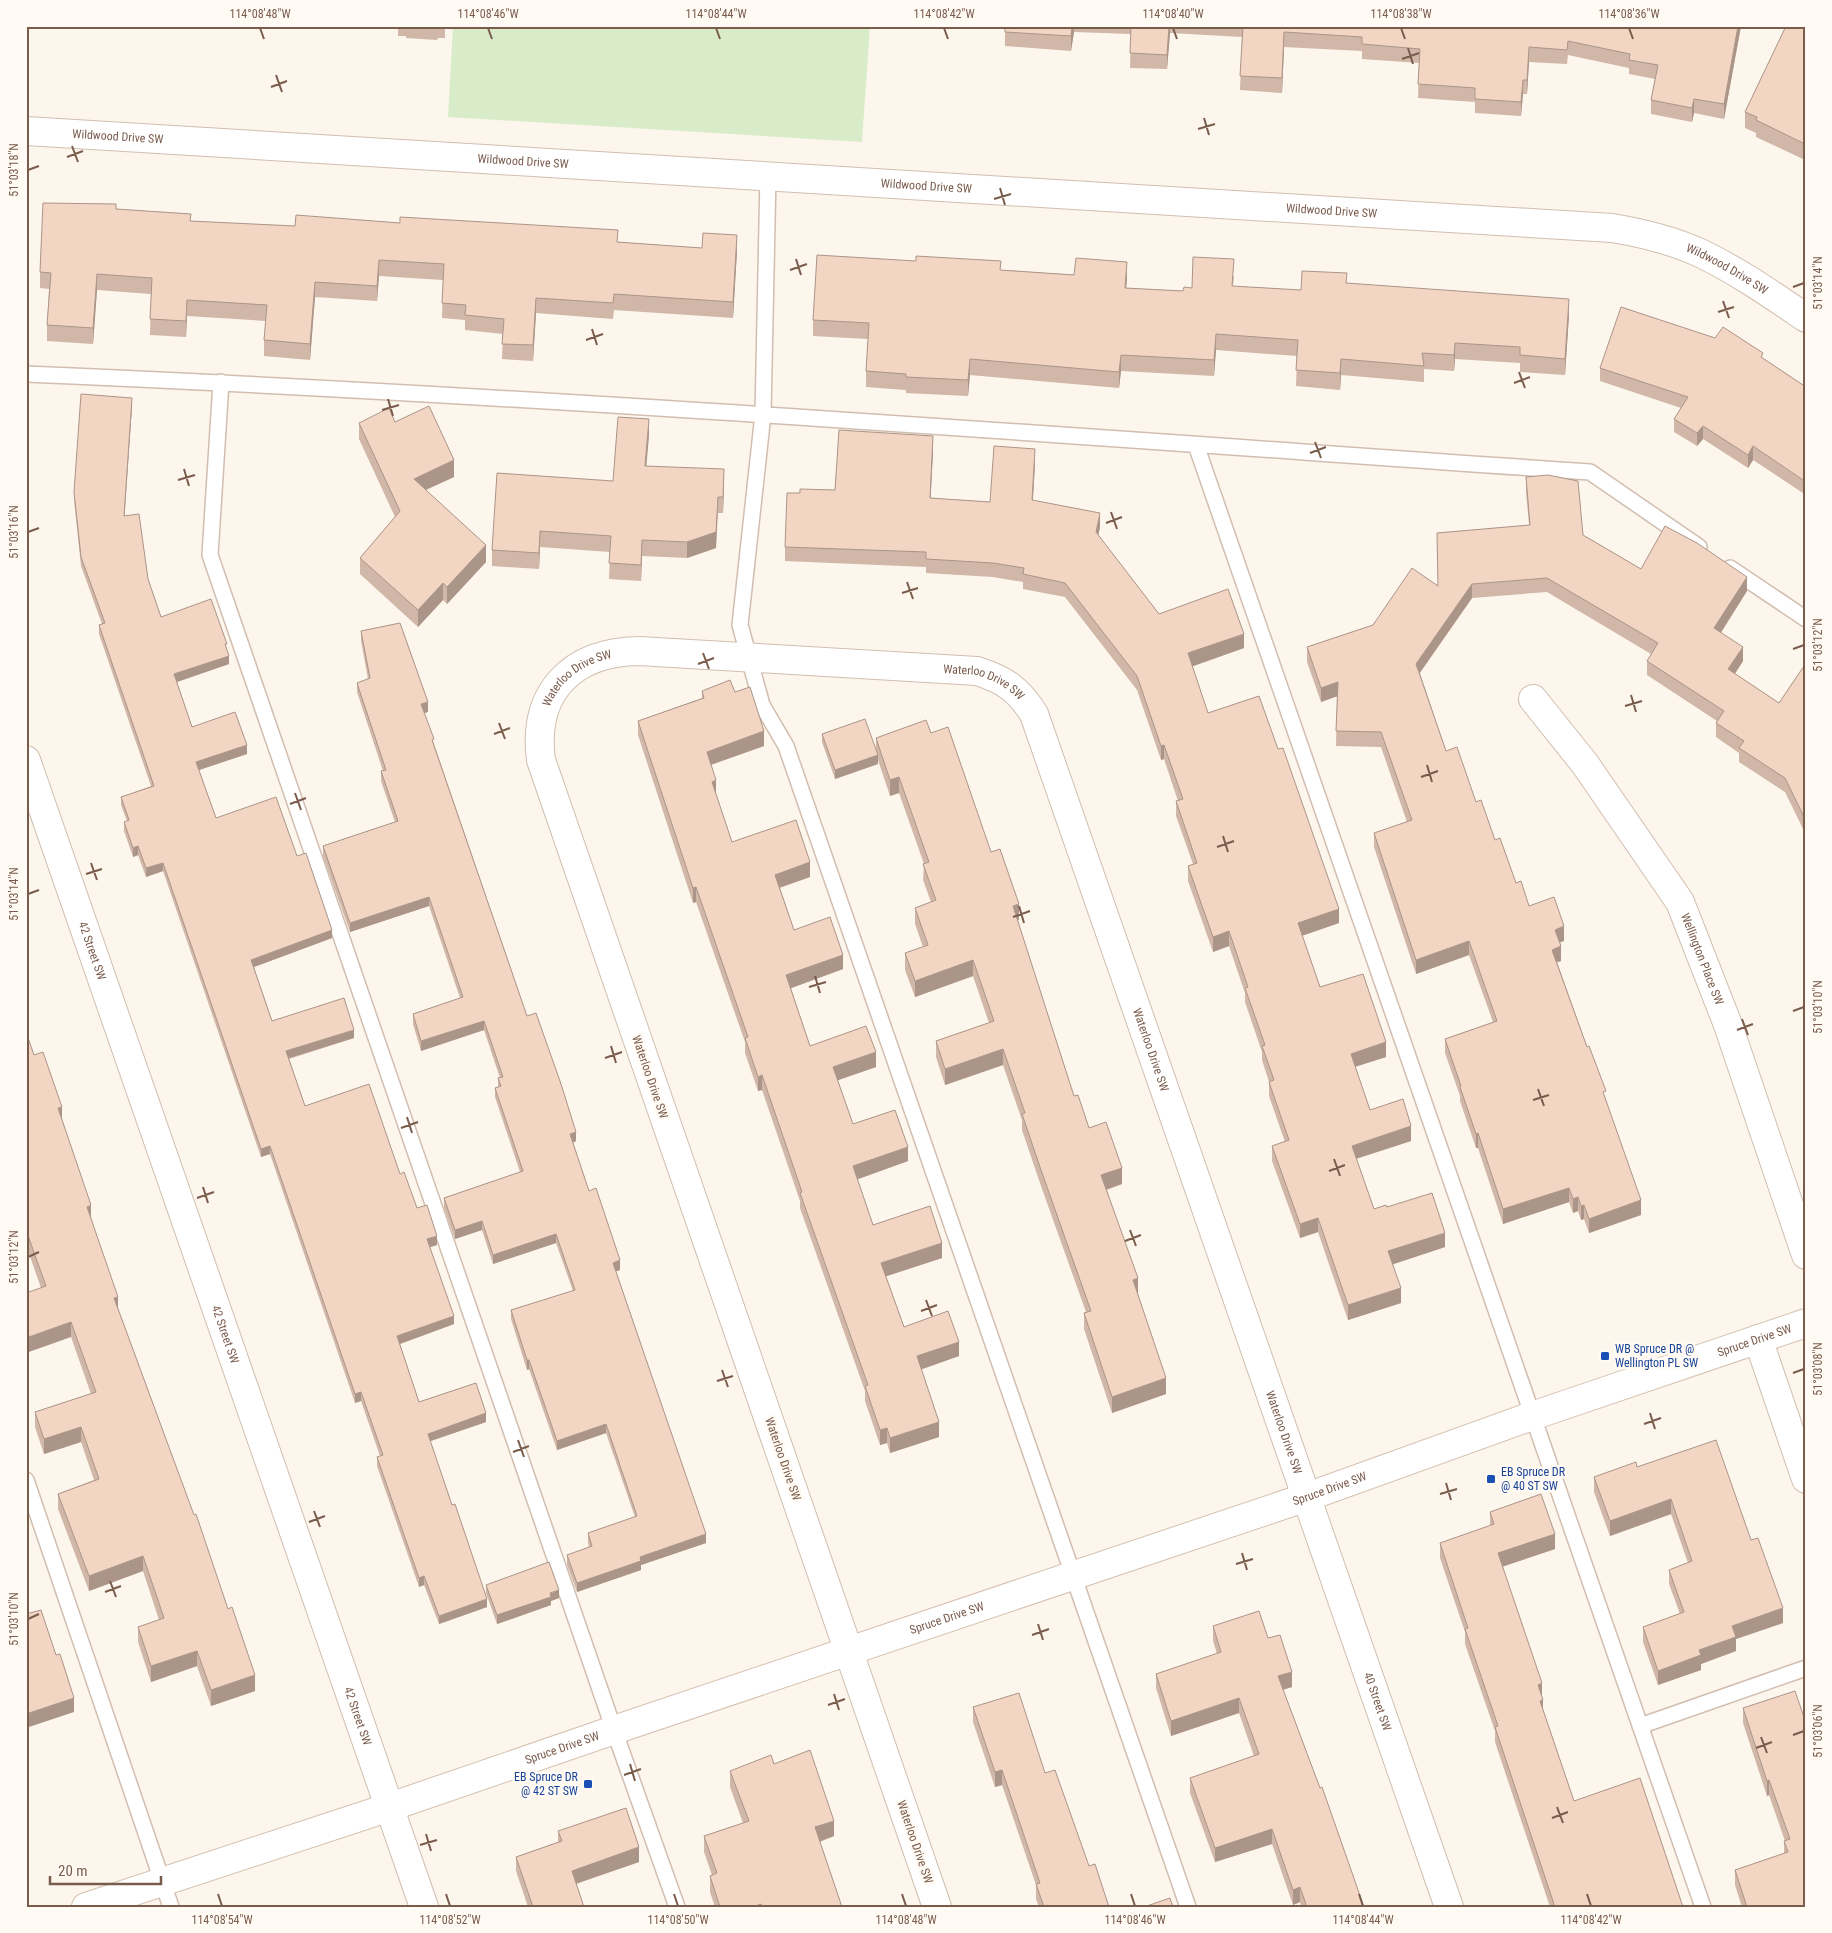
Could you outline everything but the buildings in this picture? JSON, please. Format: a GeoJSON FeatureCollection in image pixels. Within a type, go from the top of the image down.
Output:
{"type":"FeatureCollection","features":[{"type":"Feature","properties":{"kind":"street","name":"Wildwood Drive SW"},"geometry":{"type":"LineString","coordinates":[[26,131],[1612,228],[1641,233],[1699,253],[1728,267],[1806,318]]}},
{"type":"Feature","properties":{"kind":"street","name":"Waterloo Drive SW"},"geometry":{"type":"LineString","coordinates":[[937,1907],[541,760],[538,741],[540,722],[555,688],[568,674],[584,663],[601,655],[620,651],[639,651],[977,671],[995,677],[1011,686],[1024,698],[1034,714],[1307,1497]]}},
{"type":"Feature","properties":{"kind":"street","name":"Wellington Place SW"},"geometry":{"type":"LineString","coordinates":[[1533,699],[1585,764],[1680,902],[1728,1024],[1806,1255]]}},
{"type":"Feature","properties":{"kind":"street","name":"42 Street SW"},"geometry":{"type":"LineString","coordinates":[[26,760],[424,1907]]}},
{"type":"Feature","properties":{"kind":"street","name":"Spruce Drive SW"},"geometry":{"type":"LineString","coordinates":[[86,1907],[390,1807],[1307,1497],[1532,1416],[1806,1324]]}},
{"type":"Feature","properties":{"kind":"street"},"geometry":{"type":"LineString","coordinates":[[1758,1339],[1806,1479]]}},
{"type":"Feature","properties":{"kind":"street","name":"40 Street SW"},"geometry":{"type":"LineString","coordinates":[[1307,1497],[1449,1907]]}},
{"type":"Feature","properties":{"kind":"lane"},"geometry":{"type":"LineString","coordinates":[[768,175],[762,414],[740,626],[762,705],[790,755],[1188,1907]]}},
{"type":"Feature","properties":{"kind":"lane"},"geometry":{"type":"LineString","coordinates":[[26,374],[221,382],[762,414],[1590,472],[1806,619]]}},
{"type":"Feature","properties":{"kind":"lane"},"geometry":{"type":"LineString","coordinates":[[221,382],[210,555],[614,1730],[677,1907]]}},
{"type":"Feature","properties":{"kind":"lane"},"geometry":{"type":"LineString","coordinates":[[1196,445],[1703,1907]]}},
{"type":"Feature","properties":{"kind":"lane"},"geometry":{"type":"LineString","coordinates":[[26,1480],[171,1907]]}},
{"type":"Feature","properties":{"kind":"lane"},"geometry":{"type":"LineString","coordinates":[[1640,1726],[1806,1668]]}},
{"type":"Feature","properties":{"kind":"green space"},"geometry":{"type":"Polygon","coordinates":[[[453,26],[870,26],[862,142],[448,117],[453,26]]]}},
{"type":"Feature","properties":{"kind":"place","name":"WB Spruce DR @ Wellington PL SW"},"geometry":{"type":"Point","coordinates":[1605,1356]}},
{"type":"Feature","properties":{"kind":"place","name":"EB Spruce DR @ 40 ST SW"},"geometry":{"type":"Point","coordinates":[1491,1479]}},
{"type":"Feature","properties":{"kind":"place","name":"EB Spruce DR @ 42 ST SW"},"geometry":{"type":"Point","coordinates":[588,1784]}}]}
